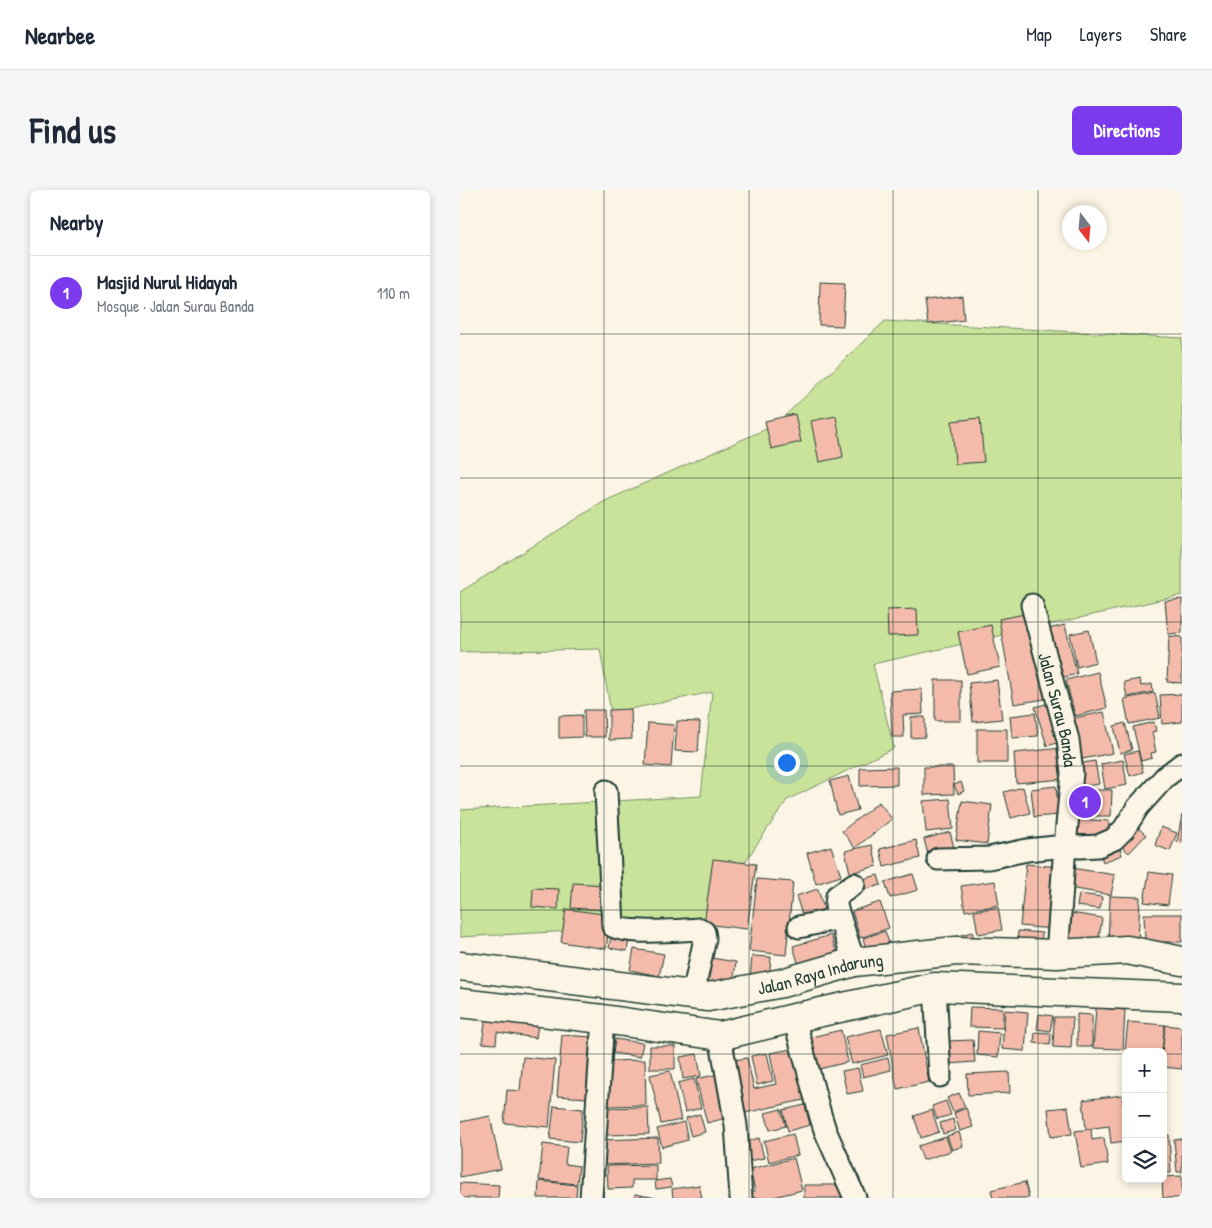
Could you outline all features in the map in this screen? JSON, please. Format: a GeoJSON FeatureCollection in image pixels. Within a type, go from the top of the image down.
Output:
{"type":"FeatureCollection","features":[{"type":"Feature","properties":{"kind":"highway","name":"Jalan Raya Indarung"},"geometry":{"type":"LineString","coordinates":[[460,966],[708,997],[782,983],[854,962],[956,951],[1057,954],[1127,950],[1182,961]]}},
{"type":"Feature","properties":{"kind":"highway"},"geometry":{"type":"LineString","coordinates":[[460,1003],[603,1019],[720,1036],[935,987],[1182,997]]}},
{"type":"Feature","properties":{"kind":"street","name":"Jalan Surau Banda"},"geometry":{"type":"LineString","coordinates":[[1032,605],[1068,740],[1072,774],[1057,954]]}},
{"type":"Feature","properties":{"kind":"street"},"geometry":{"type":"LineString","coordinates":[[938,859],[989,858],[1027,850],[1065,846],[1098,846],[1114,839],[1124,829],[1138,807],[1165,777],[1182,764]]}},
{"type":"Feature","properties":{"kind":"street"},"geometry":{"type":"LineString","coordinates":[[606,791],[613,926],[643,931],[700,929],[704,932],[705,938],[693,995]]}},
{"type":"Feature","properties":{"kind":"street"},"geometry":{"type":"LineString","coordinates":[[854,884],[837,896],[836,906],[854,962]]}},
{"type":"Feature","properties":{"kind":"street"},"geometry":{"type":"LineString","coordinates":[[799,927],[840,918]]}},
{"type":"Feature","properties":{"kind":"street"},"geometry":{"type":"LineString","coordinates":[[935,987],[940,1076]]}},
{"type":"Feature","properties":{"kind":"street"},"geometry":{"type":"LineString","coordinates":[[794,1018],[825,1130],[855,1198]]}},
{"type":"Feature","properties":{"kind":"street"},"geometry":{"type":"LineString","coordinates":[[591,1198],[603,1019]]}},
{"type":"Feature","properties":{"kind":"street"},"geometry":{"type":"LineString","coordinates":[[720,1036],[736,1125],[741,1198]]}},
{"type":"Feature","properties":{"kind":"green space"},"geometry":{"type":"Polygon","coordinates":[[[885,321],[1182,338],[1182,595],[873,664],[894,748],[787,800],[703,924],[460,937],[460,810],[701,796],[712,692],[611,713],[600,649],[460,652],[460,592],[605,501],[775,425],[885,321]]]}},
{"type":"Feature","properties":{"kind":"building"},"geometry":{"type":"Polygon","coordinates":[[[820,282],[845,283],[843,326],[819,325],[820,282]]]}},
{"type":"Feature","properties":{"kind":"building"},"geometry":{"type":"Polygon","coordinates":[[[962,296],[964,320],[928,324],[925,300],[962,296]]]}},
{"type":"Feature","properties":{"kind":"building"},"geometry":{"type":"Polygon","coordinates":[[[795,414],[801,442],[771,449],[765,421],[795,414]]]}},
{"type":"Feature","properties":{"kind":"building"},"geometry":{"type":"Polygon","coordinates":[[[836,416],[843,457],[819,462],[811,421],[836,416]]]}},
{"type":"Feature","properties":{"kind":"building"},"geometry":{"type":"Polygon","coordinates":[[[980,418],[984,462],[955,464],[952,421],[980,418]]]}},
{"type":"Feature","properties":{"kind":"building"},"geometry":{"type":"Polygon","coordinates":[[[1182,599],[1182,633],[1168,634],[1165,601],[1182,599]]]}},
{"type":"Feature","properties":{"kind":"building"},"geometry":{"type":"Polygon","coordinates":[[[917,609],[918,635],[888,636],[887,610],[917,609]]]}},
{"type":"Feature","properties":{"kind":"building"},"geometry":{"type":"Polygon","coordinates":[[[1030,613],[1045,699],[1014,704],[999,619],[1030,613]]]}},
{"type":"Feature","properties":{"kind":"building"},"geometry":{"type":"Polygon","coordinates":[[[991,625],[1000,667],[967,674],[958,632],[991,625]]]}},
{"type":"Feature","properties":{"kind":"building"},"geometry":{"type":"Polygon","coordinates":[[[1065,625],[1077,674],[1060,678],[1048,629],[1065,625]]]}},
{"type":"Feature","properties":{"kind":"building"},"geometry":{"type":"Polygon","coordinates":[[[1089,630],[1096,662],[1077,667],[1070,634],[1089,630]]]}},
{"type":"Feature","properties":{"kind":"building"},"geometry":{"type":"Polygon","coordinates":[[[1169,636],[1182,637],[1182,683],[1167,682],[1169,636]]]}},
{"type":"Feature","properties":{"kind":"building"},"geometry":{"type":"Polygon","coordinates":[[[1098,672],[1107,708],[1075,716],[1066,680],[1098,672]]]}},
{"type":"Feature","properties":{"kind":"building"},"geometry":{"type":"Polygon","coordinates":[[[1140,679],[1141,686],[1152,684],[1153,692],[1127,697],[1124,682],[1140,679]]]}},
{"type":"Feature","properties":{"kind":"building"},"geometry":{"type":"Polygon","coordinates":[[[935,680],[961,680],[961,721],[935,721],[935,680]]]}},
{"type":"Feature","properties":{"kind":"building"},"geometry":{"type":"Polygon","coordinates":[[[997,680],[1002,719],[973,722],[969,683],[997,680]]]}},
{"type":"Feature","properties":{"kind":"building"},"geometry":{"type":"Polygon","coordinates":[[[922,689],[923,714],[903,715],[904,737],[892,737],[890,691],[922,689]]]}},
{"type":"Feature","properties":{"kind":"building"},"geometry":{"type":"Polygon","coordinates":[[[1155,693],[1160,718],[1129,724],[1124,699],[1155,693]]]}},
{"type":"Feature","properties":{"kind":"building"},"geometry":{"type":"Polygon","coordinates":[[[1182,694],[1182,722],[1162,724],[1160,695],[1182,694]]]}},
{"type":"Feature","properties":{"kind":"building"},"geometry":{"type":"Polygon","coordinates":[[[1053,702],[1064,741],[1047,746],[1035,707],[1053,702]]]}},
{"type":"Feature","properties":{"kind":"building"},"geometry":{"type":"Polygon","coordinates":[[[631,709],[632,739],[609,740],[609,710],[631,709]]]}},
{"type":"Feature","properties":{"kind":"building"},"geometry":{"type":"Polygon","coordinates":[[[584,710],[604,710],[605,737],[585,737],[584,710]]]}},
{"type":"Feature","properties":{"kind":"building"},"geometry":{"type":"Polygon","coordinates":[[[1104,712],[1113,753],[1082,759],[1074,718],[1104,712]]]}},
{"type":"Feature","properties":{"kind":"building"},"geometry":{"type":"Polygon","coordinates":[[[1035,713],[1038,736],[1012,738],[1010,716],[1035,713]]]}},
{"type":"Feature","properties":{"kind":"building"},"geometry":{"type":"Polygon","coordinates":[[[582,715],[582,737],[559,738],[559,716],[582,715]]]}},
{"type":"Feature","properties":{"kind":"building"},"geometry":{"type":"Polygon","coordinates":[[[911,717],[925,717],[925,737],[911,738],[911,717]]]}},
{"type":"Feature","properties":{"kind":"building"},"geometry":{"type":"Polygon","coordinates":[[[677,721],[700,722],[698,752],[675,751],[677,721]]]}},
{"type":"Feature","properties":{"kind":"building"},"geometry":{"type":"Polygon","coordinates":[[[1154,722],[1156,731],[1152,732],[1156,752],[1151,753],[1152,758],[1141,761],[1133,727],[1154,722]]]}},
{"type":"Feature","properties":{"kind":"building"},"geometry":{"type":"Polygon","coordinates":[[[648,723],[674,725],[671,767],[645,765],[648,723]]]}},
{"type":"Feature","properties":{"kind":"building"},"geometry":{"type":"Polygon","coordinates":[[[1125,723],[1132,750],[1120,753],[1114,726],[1125,723]]]}},
{"type":"Feature","properties":{"kind":"building"},"geometry":{"type":"Polygon","coordinates":[[[977,729],[1007,729],[1007,763],[977,763],[977,729]]]}},
{"type":"Feature","properties":{"kind":"building"},"geometry":{"type":"Polygon","coordinates":[[[1062,748],[1065,779],[1016,783],[1014,753],[1062,748]]]}},
{"type":"Feature","properties":{"kind":"building"},"geometry":{"type":"Polygon","coordinates":[[[1138,751],[1143,772],[1130,776],[1124,754],[1138,751]]]}},
{"type":"Feature","properties":{"kind":"building"},"geometry":{"type":"Polygon","coordinates":[[[1123,760],[1127,785],[1105,789],[1101,764],[1123,760]]]}},
{"type":"Feature","properties":{"kind":"building"},"geometry":{"type":"Polygon","coordinates":[[[1095,761],[1099,784],[1080,787],[1077,764],[1095,761]]]}},
{"type":"Feature","properties":{"kind":"building"},"geometry":{"type":"Polygon","coordinates":[[[897,767],[897,785],[860,786],[860,768],[897,767]]]}},
{"type":"Feature","properties":{"kind":"building"},"geometry":{"type":"Polygon","coordinates":[[[924,767],[953,767],[954,794],[924,795],[924,767]]]}},
{"type":"Feature","properties":{"kind":"building"},"geometry":{"type":"Polygon","coordinates":[[[849,776],[858,810],[838,815],[830,781],[849,776]]]}},
{"type":"Feature","properties":{"kind":"building"},"geometry":{"type":"Polygon","coordinates":[[[961,782],[964,791],[958,794],[954,785],[961,782]]]}},
{"type":"Feature","properties":{"kind":"building"},"geometry":{"type":"Polygon","coordinates":[[[1056,786],[1059,815],[1034,817],[1031,789],[1056,786]]]}},
{"type":"Feature","properties":{"kind":"building"},"geometry":{"type":"Polygon","coordinates":[[[1023,787],[1030,813],[1011,818],[1004,792],[1023,787]]]}},
{"type":"Feature","properties":{"kind":"building"},"geometry":{"type":"Polygon","coordinates":[[[1079,790],[1112,790],[1111,816],[1078,816],[1079,790]]]}},
{"type":"Feature","properties":{"kind":"building"},"geometry":{"type":"Polygon","coordinates":[[[950,799],[953,829],[926,832],[923,801],[950,799]]]}},
{"type":"Feature","properties":{"kind":"building"},"geometry":{"type":"Polygon","coordinates":[[[962,801],[992,805],[987,844],[956,840],[962,801]]]}},
{"type":"Feature","properties":{"kind":"building"},"geometry":{"type":"Polygon","coordinates":[[[879,802],[892,819],[855,848],[842,831],[879,802]]]}},
{"type":"Feature","properties":{"kind":"building"},"geometry":{"type":"Polygon","coordinates":[[[1182,815],[1182,843],[1177,842],[1182,815]]]}},
{"type":"Feature","properties":{"kind":"building"},"geometry":{"type":"Polygon","coordinates":[[[1072,819],[1109,821],[1108,836],[1071,834],[1072,819]]]}},
{"type":"Feature","properties":{"kind":"building"},"geometry":{"type":"Polygon","coordinates":[[[1136,826],[1146,835],[1129,853],[1119,844],[1136,826]]]}},
{"type":"Feature","properties":{"kind":"building"},"geometry":{"type":"Polygon","coordinates":[[[1161,827],[1177,833],[1170,851],[1155,845],[1161,827]]]}},
{"type":"Feature","properties":{"kind":"building"},"geometry":{"type":"Polygon","coordinates":[[[950,832],[954,848],[928,855],[924,839],[950,832]]]}},
{"type":"Feature","properties":{"kind":"building"},"geometry":{"type":"Polygon","coordinates":[[[916,840],[920,858],[884,867],[880,849],[916,840]]]}},
{"type":"Feature","properties":{"kind":"building"},"geometry":{"type":"Polygon","coordinates":[[[1118,843],[1122,855],[1103,862],[1099,850],[1118,843]]]}},
{"type":"Feature","properties":{"kind":"building"},"geometry":{"type":"Polygon","coordinates":[[[872,845],[877,866],[850,873],[845,851],[872,845]]]}},
{"type":"Feature","properties":{"kind":"building"},"geometry":{"type":"Polygon","coordinates":[[[831,846],[841,876],[816,884],[807,853],[831,846]]]}},
{"type":"Feature","properties":{"kind":"building"},"geometry":{"type":"Polygon","coordinates":[[[713,859],[756,864],[747,929],[704,924],[713,859]]]}},
{"type":"Feature","properties":{"kind":"building"},"geometry":{"type":"Polygon","coordinates":[[[1026,864],[1060,867],[1053,929],[1020,926],[1026,864]]]}},
{"type":"Feature","properties":{"kind":"building"},"geometry":{"type":"Polygon","coordinates":[[[1072,868],[1115,875],[1111,895],[1069,888],[1072,868]]]}},
{"type":"Feature","properties":{"kind":"building"},"geometry":{"type":"Polygon","coordinates":[[[1149,872],[1172,875],[1168,905],[1144,902],[1149,872]]]}},
{"type":"Feature","properties":{"kind":"building"},"geometry":{"type":"Polygon","coordinates":[[[913,874],[918,890],[890,898],[885,882],[913,874]]]}},
{"type":"Feature","properties":{"kind":"building"},"geometry":{"type":"Polygon","coordinates":[[[878,875],[881,885],[859,891],[856,881],[878,875]]]}},
{"type":"Feature","properties":{"kind":"building"},"geometry":{"type":"Polygon","coordinates":[[[757,879],[793,882],[786,955],[749,951],[757,879]]]}},
{"type":"Feature","properties":{"kind":"building"},"geometry":{"type":"Polygon","coordinates":[[[995,881],[999,905],[965,911],[961,886],[995,881]]]}},
{"type":"Feature","properties":{"kind":"building"},"geometry":{"type":"Polygon","coordinates":[[[573,883],[607,885],[605,910],[571,908],[573,883]]]}},
{"type":"Feature","properties":{"kind":"building"},"geometry":{"type":"Polygon","coordinates":[[[533,888],[559,889],[558,909],[532,907],[533,888]]]}},
{"type":"Feature","properties":{"kind":"building"},"geometry":{"type":"Polygon","coordinates":[[[818,889],[826,915],[804,921],[796,896],[818,889]]]}},
{"type":"Feature","properties":{"kind":"building"},"geometry":{"type":"Polygon","coordinates":[[[1079,894],[1102,897],[1100,909],[1077,906],[1079,894]]]}},
{"type":"Feature","properties":{"kind":"building"},"geometry":{"type":"Polygon","coordinates":[[[1110,896],[1140,897],[1138,944],[1108,943],[1110,896]]]}},
{"type":"Feature","properties":{"kind":"building"},"geometry":{"type":"Polygon","coordinates":[[[880,902],[889,928],[860,938],[852,911],[880,902]]]}},
{"type":"Feature","properties":{"kind":"building"},"geometry":{"type":"Polygon","coordinates":[[[998,907],[1002,930],[978,934],[974,911],[998,907]]]}},
{"type":"Feature","properties":{"kind":"building"},"geometry":{"type":"Polygon","coordinates":[[[566,909],[611,915],[606,949],[561,942],[566,909]]]}},
{"type":"Feature","properties":{"kind":"building"},"geometry":{"type":"Polygon","coordinates":[[[1065,912],[1102,918],[1098,944],[1061,938],[1065,912]]]}},
{"type":"Feature","properties":{"kind":"building"},"geometry":{"type":"Polygon","coordinates":[[[1144,914],[1182,914],[1182,942],[1145,942],[1144,914]]]}},
{"type":"Feature","properties":{"kind":"building"},"geometry":{"type":"Polygon","coordinates":[[[612,931],[630,934],[627,951],[609,948],[612,931]]]}},
{"type":"Feature","properties":{"kind":"building"},"geometry":{"type":"Polygon","coordinates":[[[885,931],[891,949],[868,956],[863,938],[885,931]]]}},
{"type":"Feature","properties":{"kind":"building"},"geometry":{"type":"Polygon","coordinates":[[[1018,931],[1042,933],[1041,945],[1017,944],[1018,931]]]}},
{"type":"Feature","properties":{"kind":"building"},"geometry":{"type":"Polygon","coordinates":[[[972,932],[976,944],[958,949],[954,937],[972,932]]]}},
{"type":"Feature","properties":{"kind":"building"},"geometry":{"type":"Polygon","coordinates":[[[831,935],[838,957],[800,969],[793,946],[831,935]]]}},
{"type":"Feature","properties":{"kind":"building"},"geometry":{"type":"Polygon","coordinates":[[[634,949],[664,954],[659,976],[630,970],[634,949]]]}},
{"type":"Feature","properties":{"kind":"building"},"geometry":{"type":"Polygon","coordinates":[[[752,956],[771,957],[769,980],[750,979],[752,956]]]}},
{"type":"Feature","properties":{"kind":"building"},"geometry":{"type":"Polygon","coordinates":[[[711,958],[736,962],[732,991],[706,987],[711,958]]]}},
{"type":"Feature","properties":{"kind":"building"},"geometry":{"type":"Polygon","coordinates":[[[970,1007],[1003,1008],[1003,1028],[969,1027],[970,1007]]]}},
{"type":"Feature","properties":{"kind":"building"},"geometry":{"type":"Polygon","coordinates":[[[1096,1008],[1125,1010],[1123,1048],[1093,1048],[1096,1008]]]}},
{"type":"Feature","properties":{"kind":"building"},"geometry":{"type":"Polygon","coordinates":[[[1005,1010],[1028,1012],[1025,1051],[1002,1049],[1005,1010]]]}},
{"type":"Feature","properties":{"kind":"building"},"geometry":{"type":"Polygon","coordinates":[[[1039,1014],[1053,1016],[1050,1031],[1037,1029],[1039,1014]]]}},
{"type":"Feature","properties":{"kind":"building"},"geometry":{"type":"Polygon","coordinates":[[[1077,1014],[1092,1015],[1092,1047],[1077,1047],[1077,1014]]]}},
{"type":"Feature","properties":{"kind":"building"},"geometry":{"type":"Polygon","coordinates":[[[486,1017],[538,1024],[536,1038],[497,1032],[496,1044],[482,1043],[486,1017]]]}},
{"type":"Feature","properties":{"kind":"building"},"geometry":{"type":"Polygon","coordinates":[[[1054,1017],[1073,1017],[1071,1048],[1053,1047],[1054,1017]]]}},
{"type":"Feature","properties":{"kind":"building"},"geometry":{"type":"Polygon","coordinates":[[[1128,1022],[1165,1025],[1162,1048],[1125,1048],[1128,1022]]]}},
{"type":"Feature","properties":{"kind":"building"},"geometry":{"type":"Polygon","coordinates":[[[1165,1025],[1182,1027],[1182,1069],[1167,1067],[1167,1048],[1162,1048],[1165,1025]]]}},
{"type":"Feature","properties":{"kind":"building"},"geometry":{"type":"Polygon","coordinates":[[[919,1028],[929,1082],[897,1089],[887,1034],[919,1028]]]}},
{"type":"Feature","properties":{"kind":"building"},"geometry":{"type":"Polygon","coordinates":[[[881,1029],[888,1055],[852,1064],[845,1037],[881,1029]]]}},
{"type":"Feature","properties":{"kind":"building"},"geometry":{"type":"Polygon","coordinates":[[[841,1030],[848,1062],[815,1070],[807,1038],[841,1030]]]}},
{"type":"Feature","properties":{"kind":"building"},"geometry":{"type":"Polygon","coordinates":[[[978,1031],[1000,1033],[998,1057],[977,1055],[978,1031]]]}},
{"type":"Feature","properties":{"kind":"building"},"geometry":{"type":"Polygon","coordinates":[[[1035,1032],[1051,1033],[1050,1045],[1034,1043],[1035,1032]]]}},
{"type":"Feature","properties":{"kind":"building"},"geometry":{"type":"Polygon","coordinates":[[[562,1035],[592,1037],[587,1098],[557,1096],[562,1035]]]}},
{"type":"Feature","properties":{"kind":"building"},"geometry":{"type":"Polygon","coordinates":[[[615,1039],[643,1043],[640,1057],[613,1053],[615,1039]]]}},
{"type":"Feature","properties":{"kind":"building"},"geometry":{"type":"Polygon","coordinates":[[[973,1040],[975,1062],[948,1064],[946,1041],[973,1040]]]}},
{"type":"Feature","properties":{"kind":"building"},"geometry":{"type":"Polygon","coordinates":[[[650,1046],[675,1046],[675,1069],[650,1069],[650,1046]]]}},
{"type":"Feature","properties":{"kind":"building"},"geometry":{"type":"Polygon","coordinates":[[[797,1048],[808,1099],[745,1113],[734,1060],[747,1058],[754,1089],[776,1084],[770,1053],[797,1048]]]}},
{"type":"Feature","properties":{"kind":"building"},"geometry":{"type":"Polygon","coordinates":[[[767,1053],[773,1081],[757,1085],[751,1056],[767,1053]]]}},
{"type":"Feature","properties":{"kind":"building"},"geometry":{"type":"Polygon","coordinates":[[[697,1054],[701,1076],[683,1079],[680,1057],[697,1054]]]}},
{"type":"Feature","properties":{"kind":"building"},"geometry":{"type":"Polygon","coordinates":[[[523,1057],[555,1060],[549,1127],[504,1123],[507,1090],[520,1091],[523,1057]]]}},
{"type":"Feature","properties":{"kind":"building"},"geometry":{"type":"Polygon","coordinates":[[[888,1058],[891,1070],[863,1077],[860,1065],[888,1058]]]}},
{"type":"Feature","properties":{"kind":"building"},"geometry":{"type":"Polygon","coordinates":[[[645,1060],[646,1105],[608,1106],[607,1061],[645,1060]]]}},
{"type":"Feature","properties":{"kind":"building"},"geometry":{"type":"Polygon","coordinates":[[[858,1068],[863,1091],[847,1094],[842,1071],[858,1068]]]}},
{"type":"Feature","properties":{"kind":"building"},"geometry":{"type":"Polygon","coordinates":[[[670,1071],[681,1120],[661,1124],[650,1075],[670,1071]]]}},
{"type":"Feature","properties":{"kind":"building"},"geometry":{"type":"Polygon","coordinates":[[[1009,1072],[1010,1093],[968,1095],[967,1074],[1009,1072]]]}},
{"type":"Feature","properties":{"kind":"building"},"geometry":{"type":"Polygon","coordinates":[[[719,1074],[730,1117],[707,1123],[696,1079],[719,1074]]]}},
{"type":"Feature","properties":{"kind":"building"},"geometry":{"type":"Polygon","coordinates":[[[694,1079],[701,1108],[685,1112],[678,1083],[694,1079]]]}},
{"type":"Feature","properties":{"kind":"building"},"geometry":{"type":"Polygon","coordinates":[[[959,1093],[965,1107],[953,1112],[947,1098],[959,1093]]]}},
{"type":"Feature","properties":{"kind":"building"},"geometry":{"type":"Polygon","coordinates":[[[1122,1095],[1122,1142],[1111,1143],[1109,1126],[1086,1129],[1083,1100],[1122,1095]]]}},
{"type":"Feature","properties":{"kind":"building"},"geometry":{"type":"Polygon","coordinates":[[[946,1101],[951,1115],[937,1119],[932,1106],[946,1101]]]}},
{"type":"Feature","properties":{"kind":"building"},"geometry":{"type":"Polygon","coordinates":[[[805,1105],[810,1125],[788,1131],[783,1110],[805,1105]]]}},
{"type":"Feature","properties":{"kind":"building"},"geometry":{"type":"Polygon","coordinates":[[[554,1106],[583,1109],[580,1142],[550,1139],[554,1106]]]}},
{"type":"Feature","properties":{"kind":"building"},"geometry":{"type":"Polygon","coordinates":[[[648,1107],[649,1134],[603,1135],[603,1108],[648,1107]]]}},
{"type":"Feature","properties":{"kind":"building"},"geometry":{"type":"Polygon","coordinates":[[[1068,1107],[1072,1134],[1051,1137],[1048,1109],[1068,1107]]]}},
{"type":"Feature","properties":{"kind":"building"},"geometry":{"type":"Polygon","coordinates":[[[966,1108],[973,1127],[960,1131],[954,1113],[966,1108]]]}},
{"type":"Feature","properties":{"kind":"building"},"geometry":{"type":"Polygon","coordinates":[[[781,1109],[786,1126],[770,1130],[765,1113],[781,1109]]]}},
{"type":"Feature","properties":{"kind":"building"},"geometry":{"type":"Polygon","coordinates":[[[932,1110],[939,1132],[921,1138],[914,1116],[932,1110]]]}},
{"type":"Feature","properties":{"kind":"building"},"geometry":{"type":"Polygon","coordinates":[[[700,1114],[705,1132],[691,1136],[686,1118],[700,1114]]]}},
{"type":"Feature","properties":{"kind":"building"},"geometry":{"type":"Polygon","coordinates":[[[490,1116],[501,1169],[460,1177],[460,1122],[490,1116]]]}},
{"type":"Feature","properties":{"kind":"building"},"geometry":{"type":"Polygon","coordinates":[[[953,1119],[956,1130],[943,1134],[940,1123],[953,1119]]]}},
{"type":"Feature","properties":{"kind":"building"},"geometry":{"type":"Polygon","coordinates":[[[684,1122],[688,1140],[662,1147],[657,1129],[684,1122]]]}},
{"type":"Feature","properties":{"kind":"building"},"geometry":{"type":"Polygon","coordinates":[[[1091,1129],[1092,1140],[1104,1138],[1108,1164],[1081,1168],[1075,1131],[1091,1129]]]}},
{"type":"Feature","properties":{"kind":"building"},"geometry":{"type":"Polygon","coordinates":[[[959,1132],[963,1146],[952,1150],[947,1136],[959,1132]]]}},
{"type":"Feature","properties":{"kind":"building"},"geometry":{"type":"Polygon","coordinates":[[[793,1134],[798,1155],[769,1162],[764,1141],[793,1134]]]}},
{"type":"Feature","properties":{"kind":"building"},"geometry":{"type":"Polygon","coordinates":[[[1167,1135],[1169,1135],[1171,1173],[1167,1173],[1167,1135]]]}},
{"type":"Feature","properties":{"kind":"building"},"geometry":{"type":"Polygon","coordinates":[[[946,1137],[951,1151],[923,1160],[918,1146],[946,1137]]]}},
{"type":"Feature","properties":{"kind":"building"},"geometry":{"type":"Polygon","coordinates":[[[658,1138],[659,1163],[602,1165],[601,1140],[658,1138]]]}},
{"type":"Feature","properties":{"kind":"building"},"geometry":{"type":"Polygon","coordinates":[[[759,1138],[764,1158],[749,1161],[745,1142],[759,1138]]]}},
{"type":"Feature","properties":{"kind":"building"},"geometry":{"type":"Polygon","coordinates":[[[1182,1139],[1182,1172],[1177,1172],[1174,1140],[1182,1139]]]}},
{"type":"Feature","properties":{"kind":"building"},"geometry":{"type":"Polygon","coordinates":[[[543,1144],[567,1147],[565,1164],[579,1166],[577,1184],[539,1180],[543,1144]]]}},
{"type":"Feature","properties":{"kind":"building"},"geometry":{"type":"Polygon","coordinates":[[[794,1158],[802,1190],[770,1198],[748,1198],[746,1193],[755,1191],[750,1169],[794,1158]]]}},
{"type":"Feature","properties":{"kind":"building"},"geometry":{"type":"Polygon","coordinates":[[[656,1165],[656,1180],[632,1180],[632,1188],[608,1189],[607,1166],[656,1165]]]}},
{"type":"Feature","properties":{"kind":"building"},"geometry":{"type":"Polygon","coordinates":[[[1182,1176],[1182,1198],[1163,1198],[1162,1183],[1167,1183],[1167,1177],[1182,1176]]]}},
{"type":"Feature","properties":{"kind":"building"},"geometry":{"type":"Polygon","coordinates":[[[670,1179],[672,1187],[656,1189],[655,1181],[670,1179]]]}},
{"type":"Feature","properties":{"kind":"building"},"geometry":{"type":"Polygon","coordinates":[[[539,1181],[577,1185],[576,1198],[538,1198],[539,1181]]]}},
{"type":"Feature","properties":{"kind":"building"},"geometry":{"type":"Polygon","coordinates":[[[1025,1182],[1029,1198],[993,1198],[991,1190],[1025,1182]]]}},
{"type":"Feature","properties":{"kind":"building"},"geometry":{"type":"Polygon","coordinates":[[[460,1183],[499,1185],[498,1198],[460,1198],[460,1183]]]}},
{"type":"Feature","properties":{"kind":"building"},"geometry":{"type":"Polygon","coordinates":[[[699,1185],[702,1198],[673,1198],[672,1189],[699,1185]]]}},
{"type":"Feature","properties":{"kind":"building"},"geometry":{"type":"Polygon","coordinates":[[[804,1185],[845,1185],[845,1198],[804,1198],[804,1185]]]}},
{"type":"Feature","properties":{"kind":"building"},"geometry":{"type":"Polygon","coordinates":[[[635,1194],[656,1198],[634,1198],[635,1194]]]}},
{"type":"Feature","properties":{"kind":"place","name":"Masjid Nurul Hidayah"},"geometry":{"type":"Point","coordinates":[1085,802]}}]}
